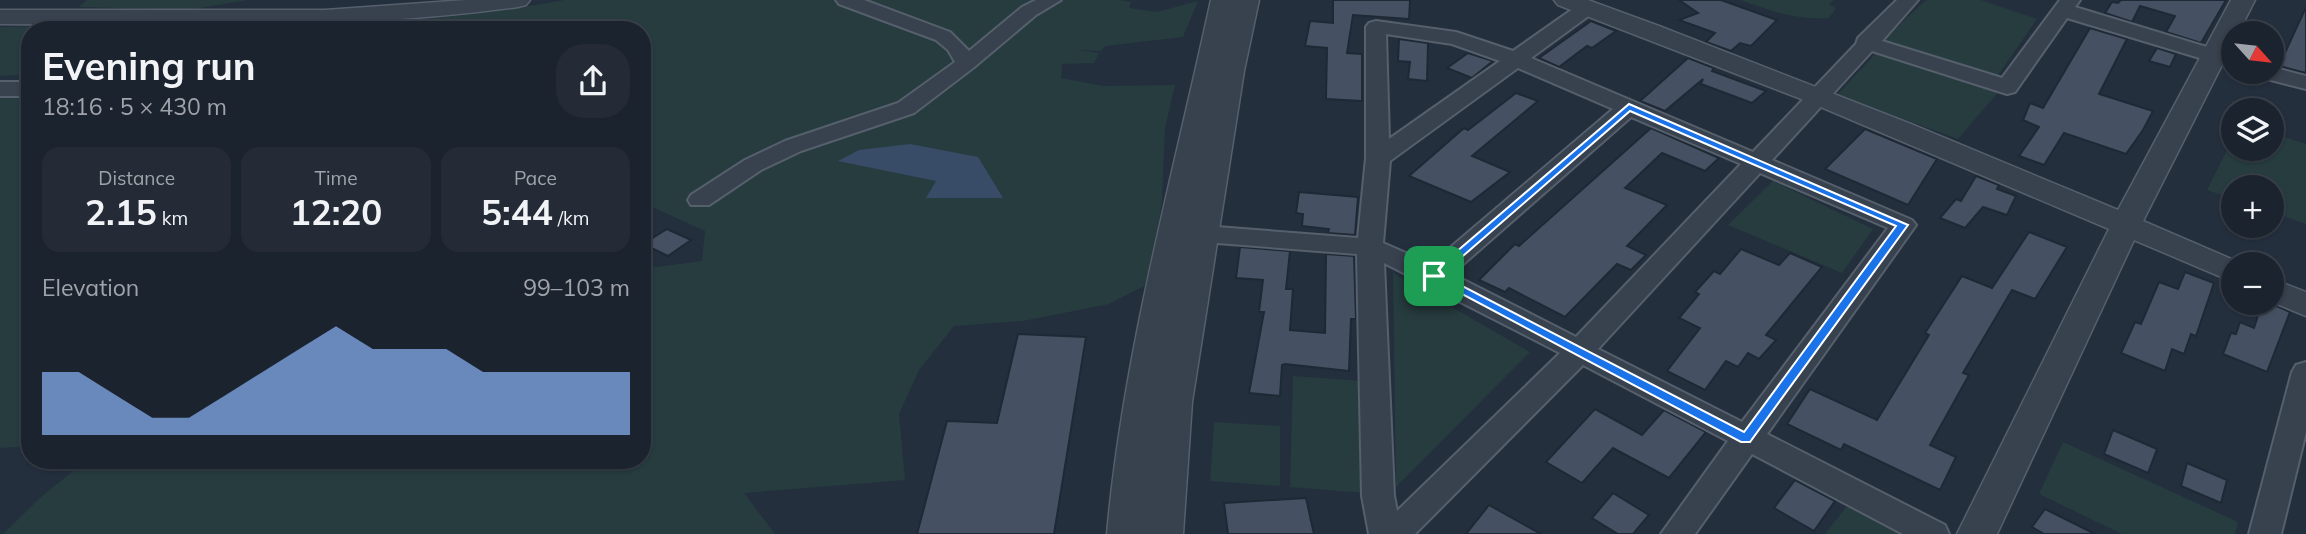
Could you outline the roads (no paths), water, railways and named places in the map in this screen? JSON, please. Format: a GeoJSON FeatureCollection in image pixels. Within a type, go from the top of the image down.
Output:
{"type":"FeatureCollection","features":[{"type":"Feature","properties":{"kind":"street"},"geometry":{"type":"LineString","coordinates":[[0,17],[326,17],[406,13],[517,0]]}},
{"type":"Feature","properties":{"kind":"street"},"geometry":{"type":"LineString","coordinates":[[846,0],[943,36],[956,46],[966,64]]}},
{"type":"Feature","properties":{"kind":"street"},"geometry":{"type":"LineString","coordinates":[[699,200],[753,165],[793,146],[906,108],[966,64],[1029,11],[1051,0]]}},
{"type":"Feature","properties":{"kind":"street"},"geometry":{"type":"LineString","coordinates":[[1127,534],[1132,467],[1148,367],[1223,0]]}},
{"type":"Feature","properties":{"kind":"street"},"geometry":{"type":"LineString","coordinates":[[1163,534],[1174,402],[1231,71],[1247,0]]}},
{"type":"Feature","properties":{"kind":"street"},"geometry":{"type":"LineString","coordinates":[[1394,534],[1579,352],[1758,162],[1865,42],[1908,0]]}},
{"type":"Feature","properties":{"kind":"street"},"geometry":{"type":"LineString","coordinates":[[2236,21],[2243,0]]}},
{"type":"Feature","properties":{"kind":"street"},"geometry":{"type":"LineString","coordinates":[[1378,158],[1518,60],[1577,4],[1818,95],[2221,267]]}},
{"type":"Feature","properties":{"kind":"street"},"geometry":{"type":"LineString","coordinates":[[1865,42],[2007,87],[2066,5],[2221,58]]}},
{"type":"Feature","properties":{"kind":"street"},"geometry":{"type":"LineString","coordinates":[[1385,534],[1378,496],[1370,247],[1378,158],[1376,27],[1456,38],[1518,60],[1903,225],[1677,534]]}},
{"type":"Feature","properties":{"kind":"street"},"geometry":{"type":"LineString","coordinates":[[1977,534],[2126,224],[2221,62]]}},
{"type":"Feature","properties":{"kind":"street"},"geometry":{"type":"LineString","coordinates":[[2284,77],[2306,83]]}},
{"type":"Feature","properties":{"kind":"street"},"geometry":{"type":"LineString","coordinates":[[0,89],[21,89]]}},
{"type":"Feature","properties":{"kind":"street"},"geometry":{"type":"LineString","coordinates":[[1434,276],[1629,107]]}},
{"type":"Feature","properties":{"kind":"street"},"geometry":{"type":"LineString","coordinates":[[1204,234],[1370,247],[1434,276],[1933,534]]}},
{"type":"Feature","properties":{"kind":"street"},"geometry":{"type":"LineString","coordinates":[[2284,295],[2306,305]]}},
{"type":"Feature","properties":{"kind":"street"},"geometry":{"type":"LineString","coordinates":[[2265,534],[2306,372]]}},
{"type":"Feature","properties":{"kind":"water"},"geometry":{"type":"Polygon","coordinates":[[[910,144],[978,157],[1003,198],[926,198],[936,181],[838,161],[859,150],[910,144]]]}}]}
